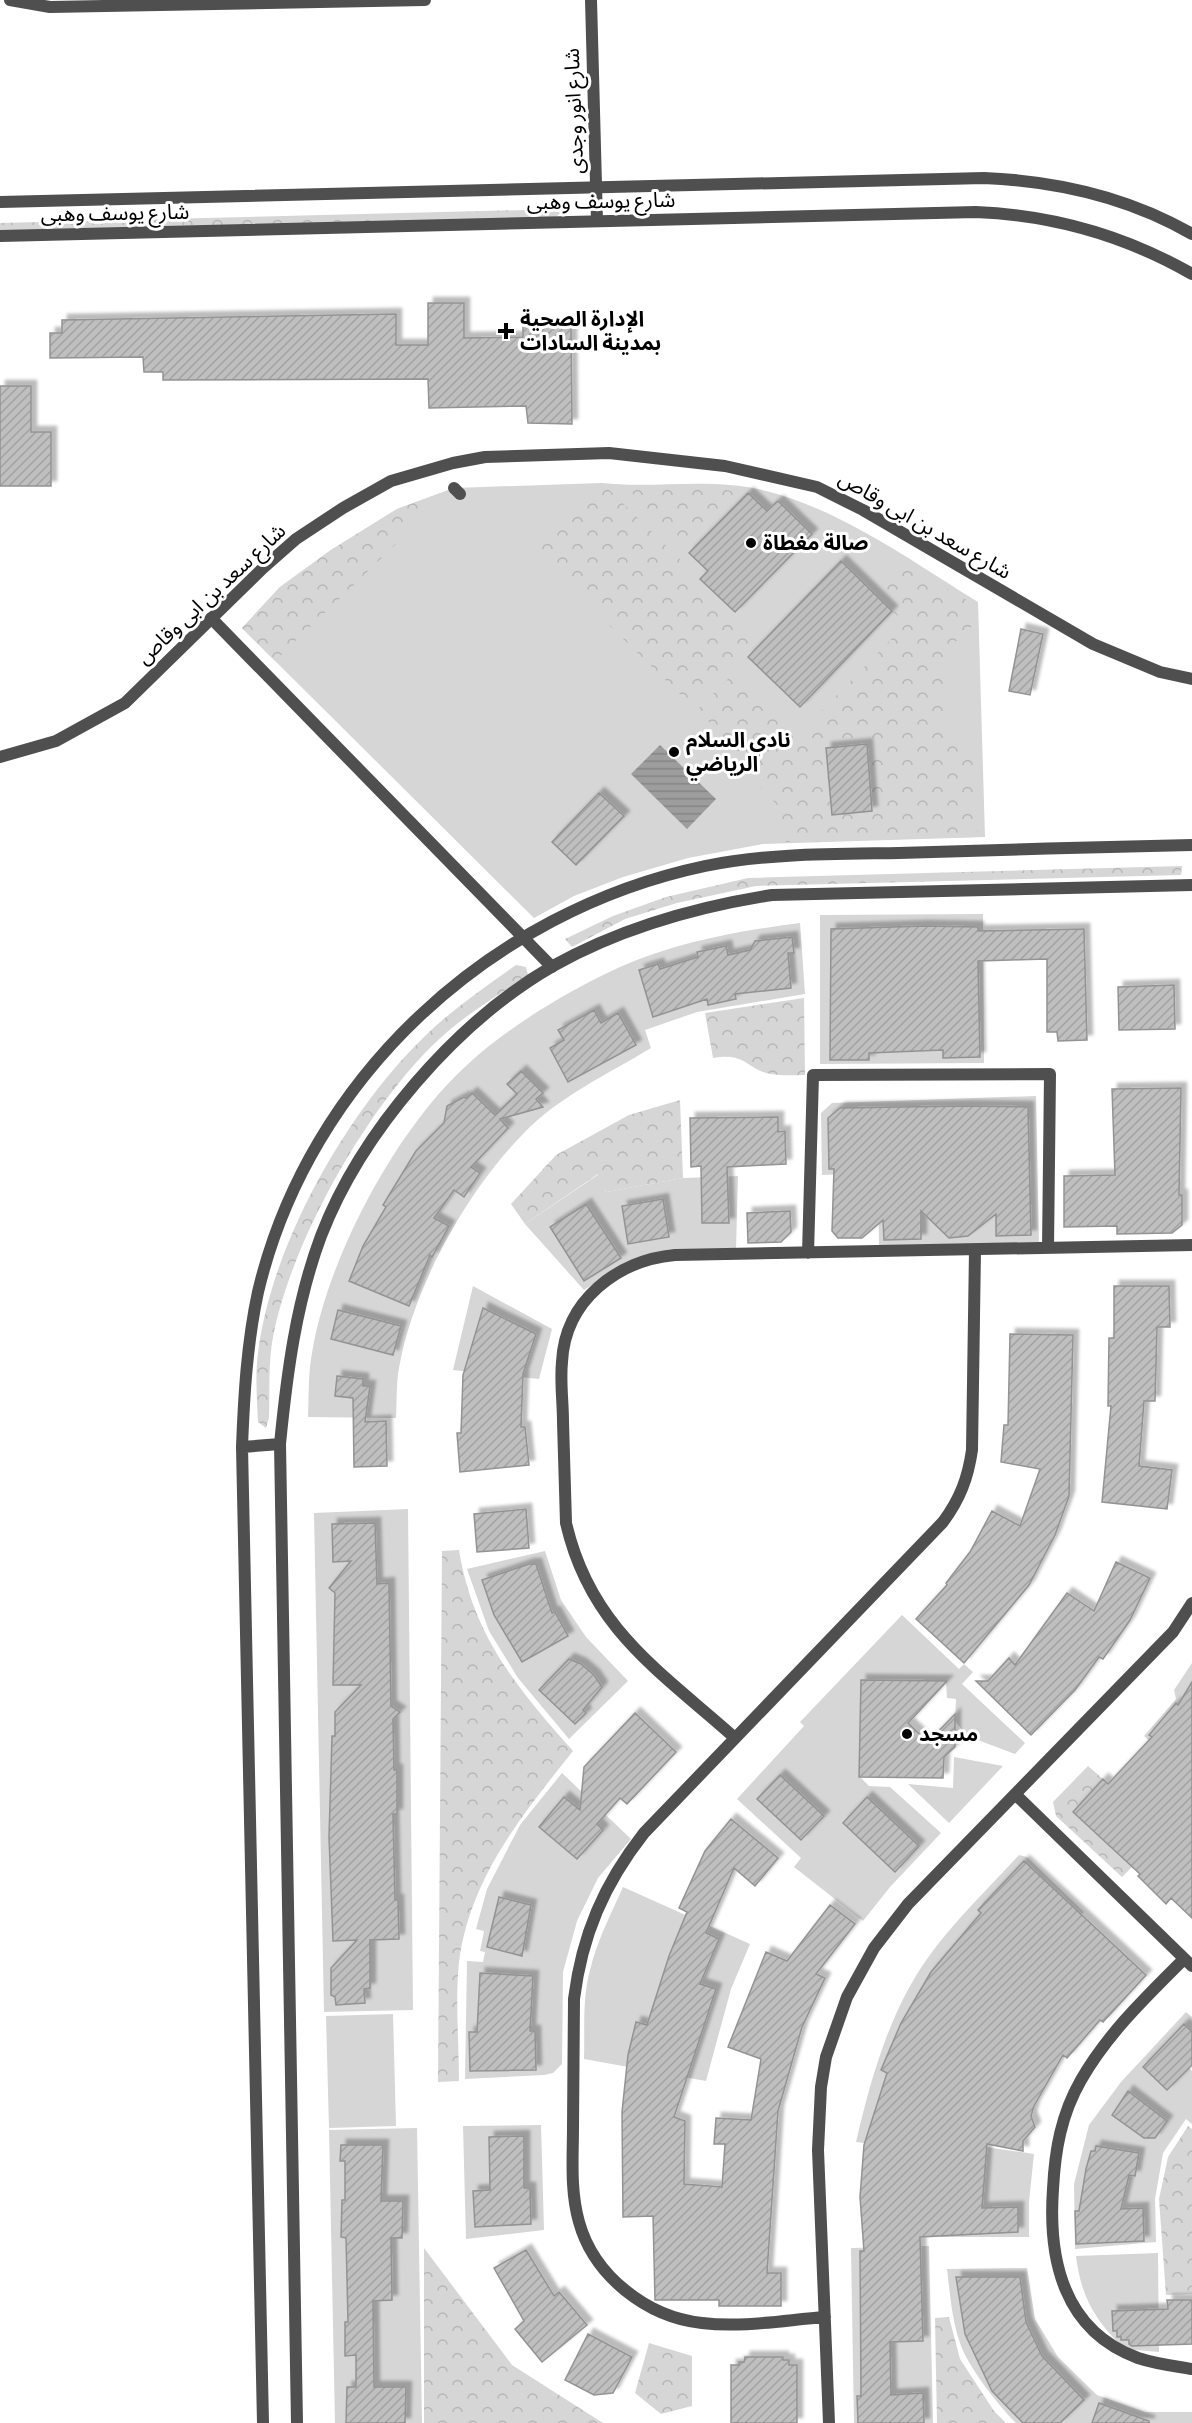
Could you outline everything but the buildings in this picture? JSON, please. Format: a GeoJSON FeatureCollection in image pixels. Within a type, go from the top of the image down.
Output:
{"type":"FeatureCollection","features":[{"type":"Feature","properties":{"kind":"street"},"geometry":{"type":"LineString","coordinates":[[10,0],[50,7],[424,0]]}},
{"type":"Feature","properties":{"kind":"street","name":"شارع انور وجدى"},"geometry":{"type":"LineString","coordinates":[[591,0],[597,221]]}},
{"type":"Feature","properties":{"kind":"street","name":"شارع يوسف وهبى"},"geometry":{"type":"LineString","coordinates":[[0,202],[984,177],[1018,179],[1083,190],[1151,213],[1192,234]]}},
{"type":"Feature","properties":{"kind":"street","name":"شارع يوسف وهبى"},"geometry":{"type":"LineString","coordinates":[[0,236],[1004,213],[1059,221],[1114,236],[1192,274]]}},
{"type":"Feature","properties":{"kind":"street","name":"شارع سعد بن ابى وقاص"},"geometry":{"type":"LineString","coordinates":[[0,757],[56,741],[125,702],[296,539],[343,508],[391,481],[453,463],[485,457],[609,453],[724,466],[817,487],[863,510],[1093,644],[1160,672],[1192,679]]}},
{"type":"Feature","properties":{"kind":"street"},"geometry":{"type":"LineString","coordinates":[[211,618],[552,967]]}},
{"type":"Feature","properties":{"kind":"street"},"geometry":{"type":"LineString","coordinates":[[263,2423],[242,1447],[244,1375],[259,1291],[282,1217],[308,1161],[349,1095],[393,1041],[468,972],[523,935],[613,892],[705,866],[785,856],[1192,845]]}},
{"type":"Feature","properties":{"kind":"street"},"geometry":{"type":"LineString","coordinates":[[297,2423],[280,1444],[287,1372],[300,1303],[322,1235],[352,1172],[391,1112],[436,1060],[489,1012],[552,967],[618,935],[655,921],[732,901],[772,895],[1192,885]]}},
{"type":"Feature","properties":{"kind":"street"},"geometry":{"type":"LineString","coordinates":[[808,1252],[813,1075],[1050,1074],[1048,1248]]}},
{"type":"Feature","properties":{"kind":"street"},"geometry":{"type":"LineString","coordinates":[[735,1738],[620,1634],[600,1608],[579,1569],[566,1523],[562,1361],[569,1329],[581,1306],[597,1287],[625,1267],[641,1261],[675,1255],[1192,1245]]}},
{"type":"Feature","properties":{"kind":"street"},"geometry":{"type":"LineString","coordinates":[[825,2317],[721,2325],[684,2320],[667,2315],[634,2297],[606,2272],[587,2241],[575,2207],[573,2189],[574,1999],[582,1948],[590,1923],[627,1854],[644,1833],[943,1522],[963,1490],[972,1450],[975,1250]]}},
{"type":"Feature","properties":{"kind":"street"},"geometry":{"type":"LineString","coordinates":[[242,1447],[280,1444]]}},
{"type":"Feature","properties":{"kind":"street"},"geometry":{"type":"LineString","coordinates":[[829,2423],[818,2119],[825,2067],[835,2026],[859,1972],[890,1926],[1173,1632],[1192,1603]]}},
{"type":"Feature","properties":{"kind":"street"},"geometry":{"type":"LineString","coordinates":[[1015,1794],[1188,1963],[1113,2032],[1080,2082],[1058,2135],[1052,2205],[1056,2265],[1061,2282],[1078,2313],[1104,2339],[1120,2349],[1155,2363],[1192,2369]]}},
{"type":"Feature","properties":{"kind":"green space"},"geometry":{"type":"Polygon","coordinates":[[[565,209],[547,225],[0,236],[0,223],[565,209]]]}},
{"type":"Feature","properties":{"kind":"green space","name":"نادي السلام الرياضي"},"geometry":{"type":"Polygon","coordinates":[[[602,483],[723,484],[771,492],[802,502],[864,532],[978,602],[985,837],[763,844],[688,858],[623,877],[574,896],[534,918],[242,628],[280,587],[331,550],[397,509],[454,488],[602,483]]]}},
{"type":"Feature","properties":{"kind":"green space"},"geometry":{"type":"Polygon","coordinates":[[[602,483],[691,570],[683,579],[749,642],[689,703],[534,552],[602,483]]]}},
{"type":"Feature","properties":{"kind":"green space"},"geometry":{"type":"Polygon","coordinates":[[[625,485],[705,486],[737,492],[681,547],[625,485]]]}},
{"type":"Feature","properties":{"kind":"green space"},"geometry":{"type":"Polygon","coordinates":[[[454,488],[275,661],[242,628],[280,587],[331,550],[397,509],[454,488]]]}},
{"type":"Feature","properties":{"kind":"green space"},"geometry":{"type":"Polygon","coordinates":[[[899,561],[970,602],[972,626],[947,650],[946,736],[975,746],[978,837],[786,842],[780,808],[754,781],[761,774],[697,710],[736,671],[802,731],[906,624],[871,590],[899,561]]]}},
{"type":"Feature","properties":{"kind":"green space"},"geometry":{"type":"Polygon","coordinates":[[[1182,866],[1181,875],[756,886],[677,903],[625,919],[572,947],[565,939],[613,916],[666,897],[748,878],[1182,866]]]}},
{"type":"Feature","properties":{"kind":"green space"},"geometry":{"type":"Polygon","coordinates":[[[983,914],[984,1063],[820,1064],[820,915],[983,914]]]}},
{"type":"Feature","properties":{"kind":"green space"},"geometry":{"type":"Polygon","coordinates":[[[800,923],[805,994],[697,1012],[645,1030],[651,1048],[568,1097],[537,1121],[502,1157],[462,1212],[429,1274],[416,1306],[399,1368],[396,1418],[308,1417],[309,1377],[320,1316],[349,1237],[368,1198],[415,1124],[467,1065],[501,1037],[540,1010],[620,967],[686,944],[800,923]]]}},
{"type":"Feature","properties":{"kind":"green space"},"geometry":{"type":"Polygon","coordinates":[[[516,965],[526,967],[528,975],[469,1015],[436,1042],[384,1103],[358,1140],[335,1179],[296,1260],[282,1300],[271,1347],[269,1418],[266,1428],[258,1422],[256,1379],[258,1353],[266,1312],[278,1269],[316,1183],[340,1142],[394,1069],[445,1018],[516,965]]]}},
{"type":"Feature","properties":{"kind":"green space"},"geometry":{"type":"Polygon","coordinates":[[[804,998],[805,1075],[771,1074],[762,1072],[733,1057],[713,1058],[705,1013],[804,998]]]}},
{"type":"Feature","properties":{"kind":"green space"},"geometry":{"type":"Polygon","coordinates":[[[1036,1096],[1039,1244],[879,1248],[878,1173],[822,1175],[821,1113],[832,1103],[1036,1096]]]}},
{"type":"Feature","properties":{"kind":"green space"},"geometry":{"type":"Polygon","coordinates":[[[680,1100],[683,1178],[606,1192],[598,1174],[525,1224],[511,1204],[556,1155],[629,1115],[680,1100]]]}},
{"type":"Feature","properties":{"kind":"green space"},"geometry":{"type":"Polygon","coordinates":[[[599,1174],[606,1192],[683,1178],[738,1176],[736,1249],[629,1262],[584,1290],[525,1224],[599,1174]]]}},
{"type":"Feature","properties":{"kind":"green space"},"geometry":{"type":"Polygon","coordinates":[[[473,1286],[552,1329],[539,1379],[453,1370],[473,1286]]]}},
{"type":"Feature","properties":{"kind":"green space"},"geometry":{"type":"Polygon","coordinates":[[[408,1509],[413,2010],[324,2012],[314,1513],[408,1509]]]}},
{"type":"Feature","properties":{"kind":"green space"},"geometry":{"type":"Polygon","coordinates":[[[459,1550],[466,1581],[486,1635],[516,1682],[573,1751],[517,1824],[486,1875],[474,1903],[465,1931],[459,1962],[457,2006],[459,2081],[438,2082],[442,1551],[459,1550]]]}},
{"type":"Feature","properties":{"kind":"green space"},"geometry":{"type":"Polygon","coordinates":[[[545,1551],[561,1600],[586,1637],[628,1681],[569,1739],[518,1678],[489,1631],[467,1569],[545,1551]]]}},
{"type":"Feature","properties":{"kind":"green space"},"geometry":{"type":"Polygon","coordinates":[[[902,1615],[959,1669],[964,1664],[973,1672],[962,1684],[1025,1743],[1015,1754],[967,1736],[955,1721],[956,1699],[947,1698],[946,1681],[861,1680],[860,1777],[869,1786],[890,1787],[941,1833],[890,1887],[863,1921],[794,1867],[801,1858],[737,1799],[804,1726],[800,1722],[902,1615]]]}},
{"type":"Feature","properties":{"kind":"green space"},"geometry":{"type":"Polygon","coordinates":[[[1192,1663],[1192,1778],[1144,1736],[1176,1699],[1174,1690],[1192,1663]]]}},
{"type":"Feature","properties":{"kind":"green space"},"geometry":{"type":"Polygon","coordinates":[[[954,1757],[1003,1766],[949,1823],[908,1784],[953,1788],[954,1757]]]}},
{"type":"Feature","properties":{"kind":"green space"},"geometry":{"type":"Polygon","coordinates":[[[1088,1766],[1103,1779],[1073,1812],[1132,1867],[1122,1877],[1056,1816],[1053,1802],[1088,1766]]]}},
{"type":"Feature","properties":{"kind":"green space"},"geometry":{"type":"Polygon","coordinates":[[[562,1773],[631,1839],[598,1878],[577,1921],[563,1972],[562,2064],[553,2073],[544,2075],[465,2079],[467,1961],[483,1962],[485,1952],[480,1951],[484,1931],[476,1929],[487,1889],[520,1825],[562,1773]]]}},
{"type":"Feature","properties":{"kind":"green space"},"geometry":{"type":"Polygon","coordinates":[[[1019,1855],[1027,1857],[1084,1912],[1033,1968],[945,2141],[1034,2154],[1029,2202],[1029,2237],[940,2237],[943,2153],[856,2142],[875,2070],[902,2001],[927,1959],[948,1932],[1019,1855]]]}},
{"type":"Feature","properties":{"kind":"green space"},"geometry":{"type":"Polygon","coordinates":[[[623,1887],[750,1944],[731,1989],[706,2081],[584,2059],[587,1981],[600,1938],[623,1887]]]}},
{"type":"Feature","properties":{"kind":"green space"},"geometry":{"type":"Polygon","coordinates":[[[1186,2012],[1192,2017],[1192,2032],[1184,2025],[1143,2067],[1167,2090],[1189,2068],[1192,2071],[1192,2124],[1186,2119],[1163,2153],[1155,2199],[1156,2242],[1075,2249],[1074,2184],[1089,2125],[1121,2082],[1186,2012]]]}},
{"type":"Feature","properties":{"kind":"green space"},"geometry":{"type":"Polygon","coordinates":[[[393,2014],[396,2126],[329,2128],[326,2016],[393,2014]]]}},
{"type":"Feature","properties":{"kind":"green space"},"geometry":{"type":"Polygon","coordinates":[[[541,2125],[544,2230],[466,2239],[463,2126],[541,2125]]]}},
{"type":"Feature","properties":{"kind":"green space"},"geometry":{"type":"Polygon","coordinates":[[[1188,2126],[1192,2129],[1192,2294],[1166,2295],[1159,2199],[1168,2157],[1188,2126]]]}},
{"type":"Feature","properties":{"kind":"green space"},"geometry":{"type":"Polygon","coordinates":[[[417,2128],[422,2423],[335,2423],[329,2130],[417,2128]]]}},
{"type":"Feature","properties":{"kind":"green space"},"geometry":{"type":"Polygon","coordinates":[[[929,2246],[933,2423],[854,2423],[851,2248],[929,2246]]]}},
{"type":"Feature","properties":{"kind":"green space"},"geometry":{"type":"Polygon","coordinates":[[[424,2248],[512,2365],[603,2423],[424,2423],[424,2248]]]}},
{"type":"Feature","properties":{"kind":"green space"},"geometry":{"type":"Polygon","coordinates":[[[1158,2253],[1159,2352],[1125,2349],[1105,2328],[1091,2307],[1078,2271],[1076,2256],[1158,2253]]]}},
{"type":"Feature","properties":{"kind":"green space"},"geometry":{"type":"Polygon","coordinates":[[[1027,2268],[1035,2319],[1058,2357],[1097,2395],[1145,2412],[1192,2412],[1192,2423],[1016,2423],[984,2385],[964,2353],[955,2325],[947,2269],[1027,2268]]]}},
{"type":"Feature","properties":{"kind":"green space"},"geometry":{"type":"Polygon","coordinates":[[[949,2317],[960,2359],[994,2411],[1006,2423],[937,2423],[935,2318],[949,2317]]]}},
{"type":"Feature","properties":{"kind":"green space"},"geometry":{"type":"Polygon","coordinates":[[[649,2343],[692,2356],[692,2406],[661,2414],[635,2393],[649,2343]]]}},
{"type":"Feature","properties":{"kind":"shaded area"},"geometry":{"type":"Polygon","coordinates":[[[660,745],[716,799],[687,829],[631,774],[660,745]]]}},
{"type":"Feature","properties":{"kind":"place","name":"الإدارة الصحية بمدينة السادات"},"geometry":{"type":"Point","coordinates":[506,331]}},
{"type":"Feature","properties":{"kind":"place","name":"صالة مغطاة"},"geometry":{"type":"Point","coordinates":[751,543]}},
{"type":"Feature","properties":{"kind":"place","name":"نادي السلام الرياضي"},"geometry":{"type":"Point","coordinates":[674,752]}},
{"type":"Feature","properties":{"kind":"place","name":"مسجد"},"geometry":{"type":"Point","coordinates":[907,1734]}}]}
